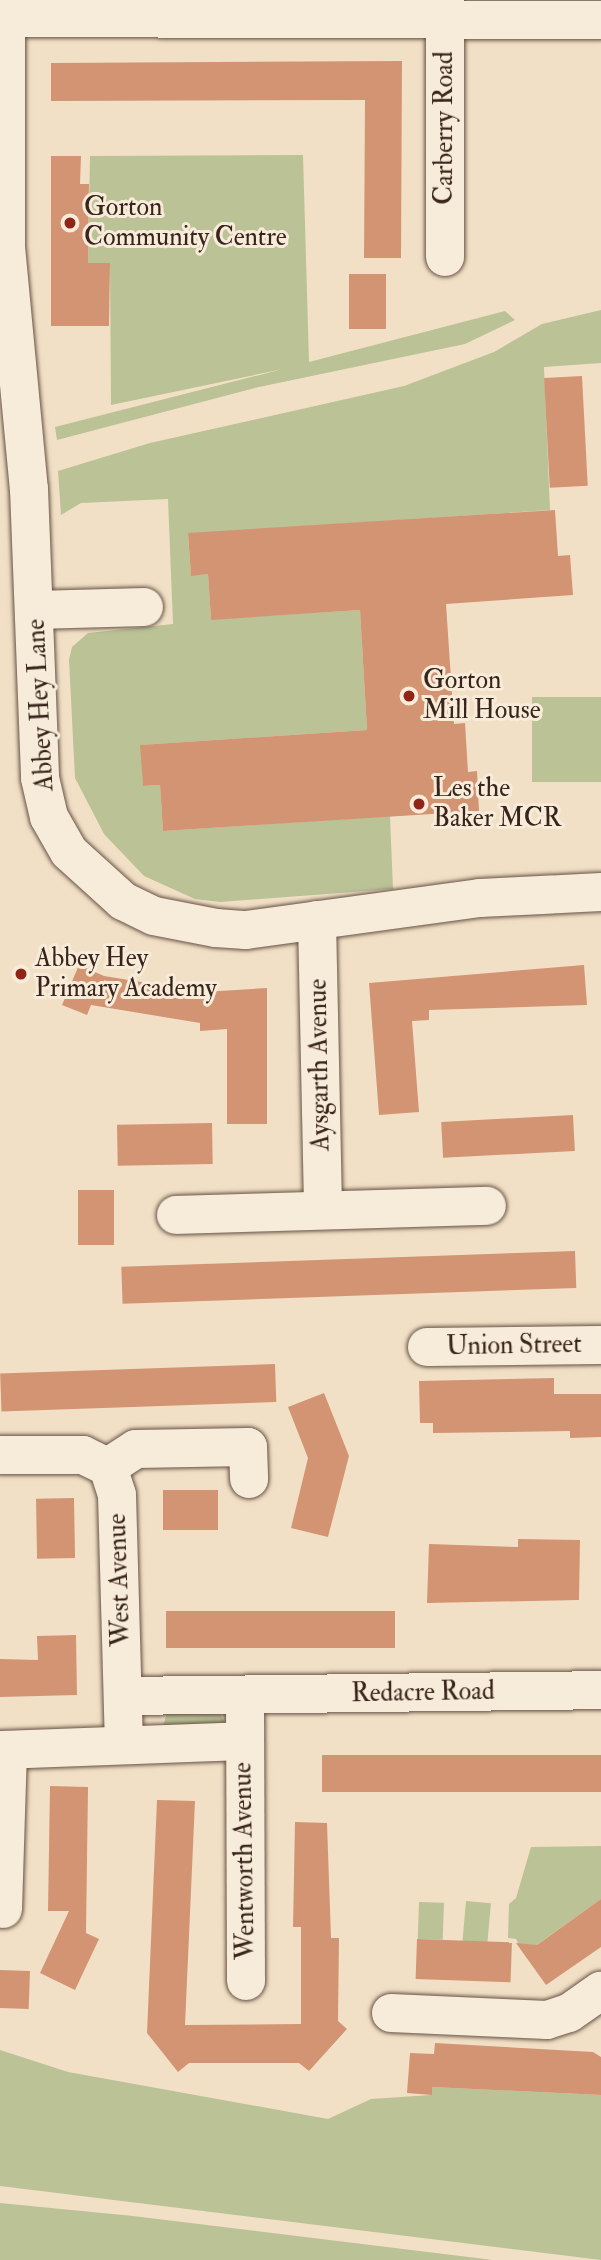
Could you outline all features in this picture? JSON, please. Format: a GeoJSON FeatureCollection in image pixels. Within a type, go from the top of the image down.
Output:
{"type":"FeatureCollection","features":[{"type":"Feature","properties":{"kind":"street"},"geometry":{"type":"LineString","coordinates":[[6,9],[445,9],[601,20]]}},
{"type":"Feature","properties":{"kind":"street","name":"Abbey Hey Lane"},"geometry":{"type":"LineString","coordinates":[[6,9],[3,247],[29,489],[36,610],[40,778],[48,817],[77,861],[123,901],[184,924],[246,930],[480,898],[601,892]]}},
{"type":"Feature","properties":{"kind":"street","name":"Carberry Road"},"geometry":{"type":"LineString","coordinates":[[445,9],[445,257]]}},
{"type":"Feature","properties":{"kind":"street"},"geometry":{"type":"LineString","coordinates":[[36,610],[144,607]]}},
{"type":"Feature","properties":{"kind":"street","name":"Aysgarth Avenue"},"geometry":{"type":"LineString","coordinates":[[317,920],[323,1210]]}},
{"type":"Feature","properties":{"kind":"street"},"geometry":{"type":"LineString","coordinates":[[176,1215],[487,1206]]}},
{"type":"Feature","properties":{"kind":"street","name":"Union Street"},"geometry":{"type":"LineString","coordinates":[[427,1347],[601,1345]]}},
{"type":"Feature","properties":{"kind":"street"},"geometry":{"type":"LineString","coordinates":[[0,1455],[83,1455],[107,1466],[136,1450],[248,1447],[249,1479]]}},
{"type":"Feature","properties":{"kind":"street","name":"West Avenue"},"geometry":{"type":"LineString","coordinates":[[107,1466],[117,1495],[123,1696]]}},
{"type":"Feature","properties":{"kind":"street","name":"Redacre Road"},"geometry":{"type":"LineString","coordinates":[[123,1696],[601,1690]]}},
{"type":"Feature","properties":{"kind":"street"},"geometry":{"type":"LineString","coordinates":[[123,1696],[124,1741]]}},
{"type":"Feature","properties":{"kind":"street"},"geometry":{"type":"LineString","coordinates":[[3,1909],[4,1749],[124,1741],[244,1741],[245,1696]]}},
{"type":"Feature","properties":{"kind":"street","name":"Wentworth Avenue"},"geometry":{"type":"LineString","coordinates":[[244,1741],[246,1981]]}},
{"type":"Feature","properties":{"kind":"street"},"geometry":{"type":"LineString","coordinates":[[391,2012],[547,2020],[569,2013],[601,1991]]}},
{"type":"Feature","properties":{"kind":"green space"},"geometry":{"type":"Polygon","coordinates":[[[303,155],[309,362],[505,311],[515,320],[465,344],[259,387],[57,440],[55,427],[283,369],[111,405],[110,263],[88,263],[90,156],[303,155]]]}},
{"type":"Feature","properties":{"kind":"green space"},"geometry":{"type":"Polygon","coordinates":[[[601,310],[601,363],[544,367],[550,510],[188,534],[191,575],[208,574],[211,619],[360,610],[367,730],[141,745],[143,786],[160,785],[163,831],[390,816],[393,889],[220,902],[195,899],[144,876],[104,834],[75,778],[69,660],[72,647],[88,633],[173,624],[168,499],[81,503],[61,515],[58,471],[150,443],[404,386],[494,352],[542,324],[601,310]]]}},
{"type":"Feature","properties":{"kind":"green space"},"geometry":{"type":"Polygon","coordinates":[[[532,697],[601,697],[601,782],[532,782],[532,697]]]}},
{"type":"Feature","properties":{"kind":"green space"},"geometry":{"type":"Polygon","coordinates":[[[219,1711],[225,1724],[163,1726],[167,1713],[219,1711]]]}},
{"type":"Feature","properties":{"kind":"green space"},"geometry":{"type":"Polygon","coordinates":[[[601,1846],[601,1899],[524,1954],[516,1939],[508,1938],[509,1904],[516,1898],[531,1847],[601,1846]]]}},
{"type":"Feature","properties":{"kind":"green space"},"geometry":{"type":"Polygon","coordinates":[[[466,1901],[491,1903],[487,1943],[463,1941],[466,1901]]]}},
{"type":"Feature","properties":{"kind":"green space"},"geometry":{"type":"Polygon","coordinates":[[[419,1902],[444,1903],[443,1940],[418,1939],[419,1902]]]}},
{"type":"Feature","properties":{"kind":"green space"},"geometry":{"type":"Polygon","coordinates":[[[0,2050],[68,2072],[328,2119],[371,2099],[431,2095],[432,2087],[601,2095],[601,2260],[0,2186],[0,2050]]]}},
{"type":"Feature","properties":{"kind":"green space"},"geometry":{"type":"Polygon","coordinates":[[[0,2203],[133,2216],[493,2260],[0,2260],[0,2203]]]}},
{"type":"Feature","properties":{"kind":"building"},"geometry":{"type":"Polygon","coordinates":[[[402,61],[401,258],[364,258],[365,100],[51,101],[51,63],[402,61]]]}},
{"type":"Feature","properties":{"kind":"building","name":"Gorton Community Centre"},"geometry":{"type":"Polygon","coordinates":[[[51,156],[81,156],[80,184],[89,184],[88,263],[110,263],[109,326],[51,326],[51,156]]]}},
{"type":"Feature","properties":{"kind":"building"},"geometry":{"type":"Polygon","coordinates":[[[349,274],[386,274],[386,329],[349,329],[349,274]]]}},
{"type":"Feature","properties":{"kind":"building"},"geometry":{"type":"Polygon","coordinates":[[[582,376],[588,486],[550,488],[544,378],[582,376]]]}},
{"type":"Feature","properties":{"kind":"building","name":"Gorton Mill House"},"geometry":{"type":"Polygon","coordinates":[[[555,510],[558,556],[570,555],[573,595],[446,604],[454,724],[465,723],[468,772],[477,771],[479,811],[163,831],[160,785],[143,786],[140,745],[367,730],[360,610],[211,620],[208,574],[191,576],[188,533],[555,510]]]}},
{"type":"Feature","properties":{"kind":"building"},"geometry":{"type":"Polygon","coordinates":[[[79,965],[104,976],[203,992],[267,988],[267,1124],[227,1124],[227,1029],[200,1031],[200,1023],[91,1005],[87,1015],[62,1005],[79,965]]]}},
{"type":"Feature","properties":{"kind":"building"},"geometry":{"type":"Polygon","coordinates":[[[584,965],[587,1005],[429,1010],[429,1020],[412,1021],[419,1112],[379,1115],[369,983],[584,965]]]}},
{"type":"Feature","properties":{"kind":"building"},"geometry":{"type":"Polygon","coordinates":[[[573,1115],[575,1151],[443,1158],[441,1122],[573,1115]]]}},
{"type":"Feature","properties":{"kind":"building"},"geometry":{"type":"Polygon","coordinates":[[[212,1123],[213,1164],[118,1166],[117,1125],[212,1123]]]}},
{"type":"Feature","properties":{"kind":"building"},"geometry":{"type":"Polygon","coordinates":[[[78,1190],[114,1190],[114,1245],[78,1245],[78,1190]]]}},
{"type":"Feature","properties":{"kind":"building"},"geometry":{"type":"Polygon","coordinates":[[[575,1251],[576,1288],[123,1304],[121,1267],[575,1251]]]}},
{"type":"Feature","properties":{"kind":"building"},"geometry":{"type":"Polygon","coordinates":[[[275,1364],[276,1402],[1,1412],[0,1374],[275,1364]]]}},
{"type":"Feature","properties":{"kind":"building"},"geometry":{"type":"Polygon","coordinates":[[[554,1378],[554,1394],[601,1394],[601,1437],[570,1438],[570,1431],[433,1433],[433,1423],[420,1423],[419,1381],[554,1378]]]}},
{"type":"Feature","properties":{"kind":"building"},"geometry":{"type":"Polygon","coordinates":[[[324,1393],[349,1456],[328,1537],[291,1528],[308,1458],[288,1407],[324,1393]]]}},
{"type":"Feature","properties":{"kind":"building"},"geometry":{"type":"Polygon","coordinates":[[[163,1490],[218,1490],[218,1530],[163,1530],[163,1490]]]}},
{"type":"Feature","properties":{"kind":"building"},"geometry":{"type":"Polygon","coordinates":[[[74,1498],[75,1558],[37,1559],[36,1499],[74,1498]]]}},
{"type":"Feature","properties":{"kind":"building"},"geometry":{"type":"Polygon","coordinates":[[[518,1539],[580,1540],[579,1600],[427,1603],[429,1544],[518,1547],[518,1539]]]}},
{"type":"Feature","properties":{"kind":"building"},"geometry":{"type":"Polygon","coordinates":[[[166,1611],[395,1611],[395,1648],[166,1648],[166,1611]]]}},
{"type":"Feature","properties":{"kind":"building"},"geometry":{"type":"Polygon","coordinates":[[[76,1635],[77,1695],[0,1697],[0,1659],[38,1660],[37,1636],[76,1635]]]}},
{"type":"Feature","properties":{"kind":"building"},"geometry":{"type":"Polygon","coordinates":[[[322,1755],[601,1755],[601,1792],[322,1792],[322,1755]]]}},
{"type":"Feature","properties":{"kind":"building"},"geometry":{"type":"Polygon","coordinates":[[[50,1786],[88,1787],[86,1933],[99,1939],[75,1990],[40,1973],[69,1911],[48,1911],[50,1786]]]}},
{"type":"Feature","properties":{"kind":"building"},"geometry":{"type":"Polygon","coordinates":[[[157,1800],[195,1801],[185,2025],[301,2024],[301,1927],[293,1927],[295,1822],[327,1823],[331,1938],[339,1938],[338,2021],[347,2029],[309,2071],[299,2063],[189,2063],[178,2072],[147,2033],[157,1800]]]}},
{"type":"Feature","properties":{"kind":"building"},"geometry":{"type":"Polygon","coordinates":[[[601,1899],[601,1947],[546,1985],[516,1943],[537,1945],[601,1899]]]}},
{"type":"Feature","properties":{"kind":"building"},"geometry":{"type":"Polygon","coordinates":[[[417,1939],[512,1942],[511,1982],[416,1979],[417,1939]]]}},
{"type":"Feature","properties":{"kind":"building"},"geometry":{"type":"Polygon","coordinates":[[[0,1970],[30,1971],[29,2009],[0,2008],[0,1970]]]}},
{"type":"Feature","properties":{"kind":"building"},"geometry":{"type":"Polygon","coordinates":[[[435,2043],[593,2052],[601,2057],[601,2095],[432,2087],[432,2095],[407,2093],[410,2053],[434,2054],[435,2043]]]}},
{"type":"Feature","properties":{"kind":"place","name":"Gorton Community Centre"},"geometry":{"type":"Point","coordinates":[70,223]}},
{"type":"Feature","properties":{"kind":"place","name":"Gorton Mill House"},"geometry":{"type":"Point","coordinates":[409,696]}},
{"type":"Feature","properties":{"kind":"place","name":"Les the Baker MCR"},"geometry":{"type":"Point","coordinates":[419,804]}},
{"type":"Feature","properties":{"kind":"place","name":"Abbey Hey Primary Academy"},"geometry":{"type":"Point","coordinates":[21,974]}}]}
